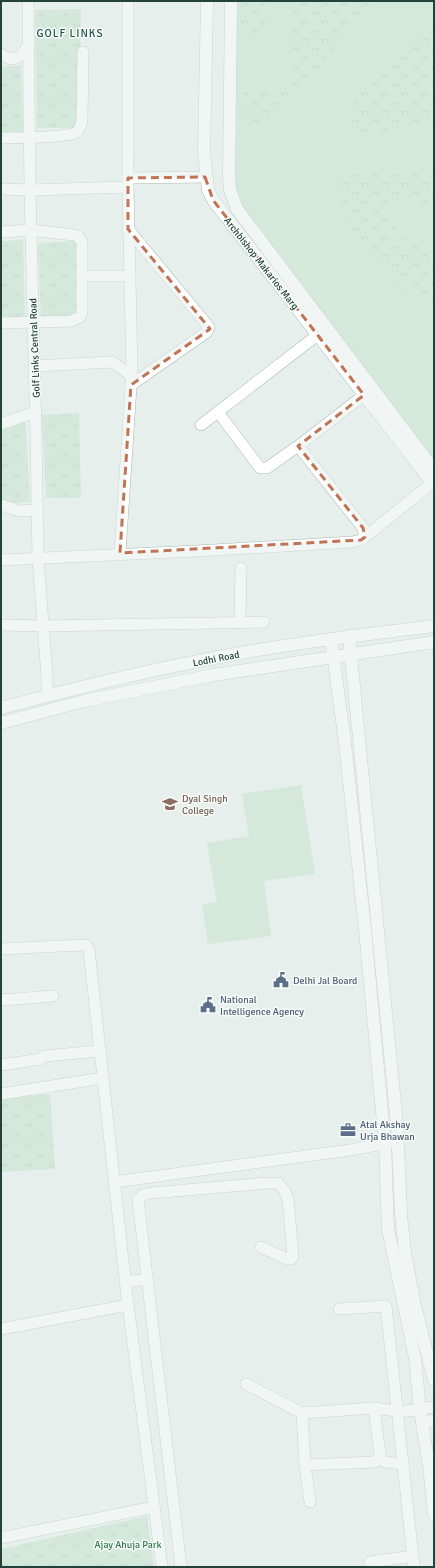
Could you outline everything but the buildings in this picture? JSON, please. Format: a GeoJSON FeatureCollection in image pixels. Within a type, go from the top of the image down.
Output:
{"type":"FeatureCollection","features":[{"type":"Feature","properties":{"kind":"street","name":"Golf Links Central Road"},"geometry":{"type":"LineString","coordinates":[[28,1],[30,190],[36,412],[36,510],[47,696]]}},
{"type":"Feature","properties":{"kind":"street"},"geometry":{"type":"LineString","coordinates":[[120,554],[131,380],[128,229],[128,1]]}},
{"type":"Feature","properties":{"kind":"street","name":"Archbishop Makarios Marg"},"geometry":{"type":"LineString","coordinates":[[206,1],[204,153],[205,177],[208,190],[213,200],[322,331],[434,470]]}},
{"type":"Feature","properties":{"kind":"street","name":"Archbishop Makarios Marg"},"geometry":{"type":"LineString","coordinates":[[232,1],[230,190],[236,209],[322,331],[364,395],[433,484]]}},
{"type":"Feature","properties":{"kind":"street"},"geometry":{"type":"LineString","coordinates":[[1,54],[6,58],[20,57],[28,46]]}},
{"type":"Feature","properties":{"kind":"street"},"geometry":{"type":"LineString","coordinates":[[1,138],[70,134],[78,131],[81,127],[83,52]]}},
{"type":"Feature","properties":{"kind":"street"},"geometry":{"type":"LineString","coordinates":[[1,189],[30,190],[205,177]]}},
{"type":"Feature","properties":{"kind":"street"},"geometry":{"type":"LineString","coordinates":[[128,229],[209,327],[207,332],[131,380]]}},
{"type":"Feature","properties":{"kind":"street"},"geometry":{"type":"LineString","coordinates":[[1,232],[31,230],[78,236],[82,242],[82,313],[80,317],[77,320],[71,321],[1,323]]}},
{"type":"Feature","properties":{"kind":"street"},"geometry":{"type":"LineString","coordinates":[[82,276],[130,276]]}},
{"type":"Feature","properties":{"kind":"street"},"geometry":{"type":"LineString","coordinates":[[201,425],[322,331]]}},
{"type":"Feature","properties":{"kind":"street"},"geometry":{"type":"LineString","coordinates":[[34,366],[112,362],[131,380]]}},
{"type":"Feature","properties":{"kind":"street"},"geometry":{"type":"LineString","coordinates":[[218,412],[260,468],[267,468],[297,447],[364,395]]}},
{"type":"Feature","properties":{"kind":"street"},"geometry":{"type":"LineString","coordinates":[[1,424],[36,412]]}},
{"type":"Feature","properties":{"kind":"street"},"geometry":{"type":"LineString","coordinates":[[297,447],[363,528],[365,537]]}},
{"type":"Feature","properties":{"kind":"street"},"geometry":{"type":"LineString","coordinates":[[1,560],[352,542],[361,540],[433,484]]}},
{"type":"Feature","properties":{"kind":"street"},"geometry":{"type":"LineString","coordinates":[[1,505],[20,510],[36,510]]}},
{"type":"Feature","properties":{"kind":"street"},"geometry":{"type":"LineString","coordinates":[[240,623],[241,568]]}},
{"type":"Feature","properties":{"kind":"street"},"geometry":{"type":"LineString","coordinates":[[1,625],[42,626],[264,622]]}},
{"type":"Feature","properties":{"kind":"street","name":"Lodhi Road"},"geometry":{"type":"LineString","coordinates":[[1,708],[81,687],[213,658],[348,636],[434,626]]}},
{"type":"Feature","properties":{"kind":"street"},"geometry":{"type":"LineString","coordinates":[[348,636],[398,1141],[400,1214],[405,1253],[415,1306],[434,1375],[434,1380]]}},
{"type":"Feature","properties":{"kind":"street"},"geometry":{"type":"LineString","coordinates":[[330,639],[355,831],[385,1144],[388,1228],[415,1358],[420,1410],[428,1421],[434,1515]]}},
{"type":"Feature","properties":{"kind":"street","name":"Lodhi Road"},"geometry":{"type":"LineString","coordinates":[[1,723],[84,701],[190,680],[434,642]]}},
{"type":"Feature","properties":{"kind":"street"},"geometry":{"type":"LineString","coordinates":[[1,949],[82,945],[88,947],[128,1305],[162,1567]]}},
{"type":"Feature","properties":{"kind":"street"},"geometry":{"type":"LineString","coordinates":[[1,1000],[53,996]]}},
{"type":"Feature","properties":{"kind":"street"},"geometry":{"type":"LineString","coordinates":[[1,1065],[41,1059],[44,1056],[100,1051]]}},
{"type":"Feature","properties":{"kind":"street"},"geometry":{"type":"LineString","coordinates":[[1,1094],[103,1078]]}},
{"type":"Feature","properties":{"kind":"street"},"geometry":{"type":"LineString","coordinates":[[114,1182],[350,1150],[398,1141]]}},
{"type":"Feature","properties":{"kind":"street"},"geometry":{"type":"LineString","coordinates":[[181,1567],[138,1200],[143,1194],[278,1183],[284,1190],[288,1199],[293,1256],[291,1259],[287,1259],[261,1247]]}},
{"type":"Feature","properties":{"kind":"street"},"geometry":{"type":"LineString","coordinates":[[126,1282],[147,1279]]}},
{"type":"Feature","properties":{"kind":"street"},"geometry":{"type":"LineString","coordinates":[[1,1329],[128,1305]]}},
{"type":"Feature","properties":{"kind":"street"},"geometry":{"type":"LineString","coordinates":[[339,1309],[386,1306],[396,1411],[414,1562],[370,1562]]}},
{"type":"Feature","properties":{"kind":"street"},"geometry":{"type":"LineString","coordinates":[[246,1384],[302,1413],[374,1408],[396,1411],[420,1410],[434,1407]]}},
{"type":"Feature","properties":{"kind":"street"},"geometry":{"type":"LineString","coordinates":[[374,1408],[380,1458],[386,1462],[403,1464]]}},
{"type":"Feature","properties":{"kind":"street"},"geometry":{"type":"LineString","coordinates":[[302,1413],[305,1465],[310,1502]]}},
{"type":"Feature","properties":{"kind":"street"},"geometry":{"type":"LineString","coordinates":[[305,1465],[374,1462],[380,1458]]}},
{"type":"Feature","properties":{"kind":"street"},"geometry":{"type":"LineString","coordinates":[[1,1538],[154,1507]]}},
{"type":"Feature","properties":{"kind":"highlighted area"},"geometry":{"type":"Polygon","coordinates":[[[205,177],[213,200],[364,395],[298,446],[363,528],[365,537],[361,540],[120,553],[131,385],[210,329],[128,229],[128,178],[205,177]]]}},
{"type":"Feature","properties":{"kind":"green space"},"geometry":{"type":"Polygon","coordinates":[[[237,1],[434,1],[434,460],[243,211],[232,174],[237,1]]]}},
{"type":"Feature","properties":{"kind":"green space"},"geometry":{"type":"Polygon","coordinates":[[[239,1],[265,1],[266,6],[260,10],[260,16],[266,21],[266,26],[250,38],[238,33],[239,1]]]}},
{"type":"Feature","properties":{"kind":"green space"},"geometry":{"type":"Polygon","coordinates":[[[300,1],[372,1],[310,79],[255,132],[248,116],[241,87],[260,92],[281,94],[291,87],[292,70],[290,27],[292,14],[300,1]]]}},
{"type":"Feature","properties":{"kind":"green space"},"geometry":{"type":"Polygon","coordinates":[[[81,9],[79,128],[37,128],[35,10],[81,9]]]}},
{"type":"Feature","properties":{"kind":"green space"},"geometry":{"type":"Polygon","coordinates":[[[434,23],[434,121],[417,127],[364,136],[356,129],[350,118],[352,105],[358,95],[381,74],[398,52],[434,23]]]}},
{"type":"Feature","properties":{"kind":"green space"},"geometry":{"type":"Polygon","coordinates":[[[21,65],[23,133],[1,134],[1,67],[21,65]]]}},
{"type":"Feature","properties":{"kind":"green space"},"geometry":{"type":"Polygon","coordinates":[[[376,167],[413,171],[434,169],[434,210],[426,211],[417,200],[400,196],[388,199],[390,216],[398,232],[409,242],[423,245],[434,256],[434,313],[429,306],[404,290],[358,244],[342,208],[340,185],[344,174],[359,168],[376,167]]]}},
{"type":"Feature","properties":{"kind":"green space"},"geometry":{"type":"Polygon","coordinates":[[[23,240],[25,317],[1,318],[1,241],[23,240]]]}},
{"type":"Feature","properties":{"kind":"green space"},"geometry":{"type":"Polygon","coordinates":[[[77,241],[79,315],[41,318],[38,243],[77,241]]]}},
{"type":"Feature","properties":{"kind":"green space"},"geometry":{"type":"Polygon","coordinates":[[[79,413],[81,498],[46,498],[42,415],[79,413]]]}},
{"type":"Feature","properties":{"kind":"green space"},"geometry":{"type":"Polygon","coordinates":[[[25,419],[30,502],[1,504],[1,420],[25,419]]]}},
{"type":"Feature","properties":{"kind":"green space"},"geometry":{"type":"Polygon","coordinates":[[[301,785],[315,874],[264,881],[271,936],[208,944],[202,904],[217,902],[207,843],[249,836],[242,794],[301,785]]]}},
{"type":"Feature","properties":{"kind":"green space"},"geometry":{"type":"Polygon","coordinates":[[[50,1094],[55,1169],[2,1172],[1,1099],[50,1094]]]}},
{"type":"Feature","properties":{"kind":"green space","name":"Ajay Ahuja Park"},"geometry":{"type":"Polygon","coordinates":[[[147,1516],[154,1567],[1,1567],[1,1549],[147,1516]]]}},
{"type":"Feature","properties":{"kind":"place","name":"Dyal Singh College"},"geometry":{"type":"Point","coordinates":[170,804]}},
{"type":"Feature","properties":{"kind":"place","name":"Delhi Jal Board"},"geometry":{"type":"Point","coordinates":[281,980]}},
{"type":"Feature","properties":{"kind":"place","name":"National Intelligence Agency"},"geometry":{"type":"Point","coordinates":[208,1005]}},
{"type":"Feature","properties":{"kind":"place","name":"Atal Akshay Urja Bhawan"},"geometry":{"type":"Point","coordinates":[348,1130]}},
{"type":"Feature","properties":{"kind":"district","name":"GOLF LINKS"},"geometry":{"type":"Point","coordinates":[70,33]}}]}
